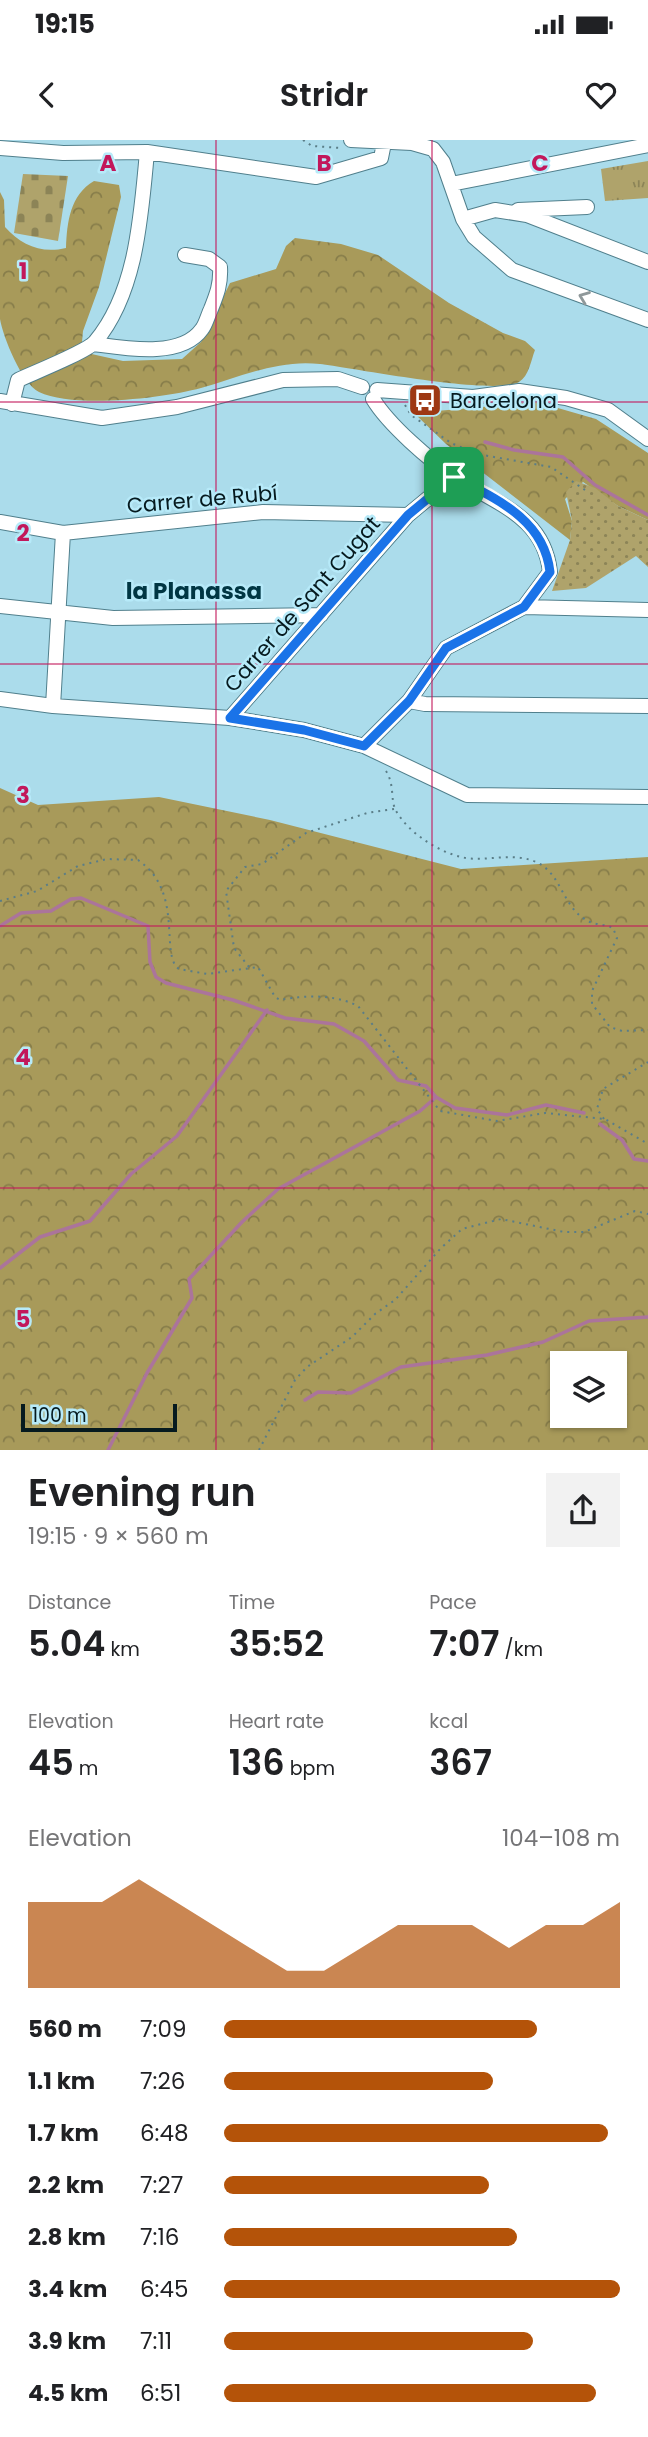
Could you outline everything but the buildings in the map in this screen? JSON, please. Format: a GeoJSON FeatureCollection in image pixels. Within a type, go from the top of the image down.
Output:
{"type":"FeatureCollection","features":[{"type":"Feature","properties":{"kind":"street"},"geometry":{"type":"LineString","coordinates":[[351,140],[424,145],[433,149],[443,162],[463,219],[474,237],[512,270],[648,320]]}},
{"type":"Feature","properties":{"kind":"street"},"geometry":{"type":"LineString","coordinates":[[0,148],[63,153],[147,152],[316,177],[381,158],[384,143]]}},
{"type":"Feature","properties":{"kind":"street"},"geometry":{"type":"LineString","coordinates":[[451,184],[648,145]]}},
{"type":"Feature","properties":{"kind":"street"},"geometry":{"type":"LineString","coordinates":[[94,344],[125,291],[142,207],[147,152]]}},
{"type":"Feature","properties":{"kind":"street"},"geometry":{"type":"LineString","coordinates":[[515,214],[519,209],[587,207]]}},
{"type":"Feature","properties":{"kind":"street"},"geometry":{"type":"LineString","coordinates":[[463,219],[495,210],[515,214],[648,262]]}},
{"type":"Feature","properties":{"kind":"street"},"geometry":{"type":"LineString","coordinates":[[185,255],[209,259],[220,267],[221,286],[202,330],[187,341],[170,347],[126,348],[94,344],[18,380],[6,403],[102,418],[177,407],[283,380],[338,379],[362,387],[363,397],[403,389],[473,397],[519,391],[566,398],[608,410],[648,439]]}},
{"type":"Feature","properties":{"kind":"street"},"geometry":{"type":"LineString","coordinates":[[364,746],[409,701],[446,648],[524,607],[550,572],[544,544],[509,506],[454,477],[387,418],[375,394]]}},
{"type":"Feature","properties":{"kind":"street"},"geometry":{"type":"LineString","coordinates":[[632,426],[648,425]]}},
{"type":"Feature","properties":{"kind":"street","name":"Carrer de Sant Cugat"},"geometry":{"type":"LineString","coordinates":[[0,699],[53,706],[230,718],[408,515],[454,477]]}},
{"type":"Feature","properties":{"kind":"street","name":"Carrer de Rubí"},"geometry":{"type":"LineString","coordinates":[[0,522],[63,533],[264,512],[408,515]]}},
{"type":"Feature","properties":{"kind":"street"},"geometry":{"type":"LineString","coordinates":[[53,706],[63,533]]}},
{"type":"Feature","properties":{"kind":"street"},"geometry":{"type":"LineString","coordinates":[[0,606],[113,618],[321,615]]}},
{"type":"Feature","properties":{"kind":"street"},"geometry":{"type":"LineString","coordinates":[[524,607],[648,610]]}},
{"type":"Feature","properties":{"kind":"street"},"geometry":{"type":"LineString","coordinates":[[409,701],[425,704],[648,706]]}},
{"type":"Feature","properties":{"kind":"street"},"geometry":{"type":"LineString","coordinates":[[230,718],[304,730],[364,746],[467,795],[648,797]]}},
{"type":"Feature","properties":{"kind":"path"},"geometry":{"type":"LineString","coordinates":[[403,389],[405,406],[411,415],[451,443],[477,454],[551,467],[585,490]]}},
{"type":"Feature","properties":{"kind":"path"},"geometry":{"type":"LineString","coordinates":[[385,755],[386,771],[393,782],[395,808],[418,835],[462,857],[509,856],[537,862],[555,876],[566,901],[579,914],[589,922],[613,928],[617,938],[592,991],[592,1004],[599,1017],[610,1027],[622,1031],[648,1030]]}},
{"type":"Feature","properties":{"kind":"path"},"geometry":{"type":"LineString","coordinates":[[250,967],[234,948],[226,891],[245,867],[262,864],[306,833],[368,813],[395,808]]}},
{"type":"Feature","properties":{"kind":"path"},"geometry":{"type":"LineString","coordinates":[[0,901],[37,891],[78,866],[107,859],[138,860],[161,884],[168,910],[171,958],[175,966],[207,974],[258,967],[275,997],[280,1000],[321,996],[345,1000],[358,1006],[440,1111],[497,1121],[545,1113],[605,1119]]}},
{"type":"Feature","properties":{"kind":"path"},"geometry":{"type":"LineString","coordinates":[[648,1062],[603,1089],[597,1109],[605,1119],[648,1144]]}},
{"type":"Feature","properties":{"kind":"path"},"geometry":{"type":"LineString","coordinates":[[259,1450],[301,1373],[330,1349],[352,1337],[375,1314],[395,1300],[462,1229],[501,1219],[564,1232],[584,1232],[635,1211],[648,1214]]}},
{"type":"Feature","properties":{"kind":"green space"},"geometry":{"type":"Polygon","coordinates":[[[648,161],[648,198],[605,201],[601,169],[648,161]]]}},
{"type":"Feature","properties":{"kind":"green space"},"geometry":{"type":"Polygon","coordinates":[[[23,174],[68,176],[58,241],[14,233],[23,174]]]}},
{"type":"Feature","properties":{"kind":"green space"},"geometry":{"type":"Polygon","coordinates":[[[94,181],[119,185],[121,197],[99,287],[83,331],[82,342],[87,353],[123,361],[182,359],[201,342],[230,283],[276,269],[286,246],[295,238],[341,244],[378,255],[449,303],[503,333],[525,341],[535,350],[527,372],[519,382],[482,386],[305,363],[275,366],[201,388],[143,398],[74,400],[39,392],[20,370],[9,348],[0,319],[0,192],[4,200],[5,227],[25,243],[40,249],[57,250],[66,248],[67,229],[75,201],[94,181]]]}},
{"type":"Feature","properties":{"kind":"green space"},"geometry":{"type":"Polygon","coordinates":[[[537,402],[596,419],[648,453],[648,520],[618,506],[583,482],[565,499],[572,521],[570,540],[446,444],[414,413],[537,402]]]}},
{"type":"Feature","properties":{"kind":"green space"},"geometry":{"type":"Polygon","coordinates":[[[576,481],[595,488],[618,506],[648,520],[648,567],[636,556],[586,588],[552,591],[570,540],[572,521],[566,492],[576,481]]]}},
{"type":"Feature","properties":{"kind":"green space"},"geometry":{"type":"Polygon","coordinates":[[[0,788],[38,805],[159,797],[270,820],[461,869],[648,857],[648,1450],[0,1450],[0,788]]]}},
{"type":"Feature","properties":{"kind":"waterway"},"geometry":{"type":"LineString","coordinates":[[485,442],[514,450],[563,457],[595,485],[648,515]]}},
{"type":"Feature","properties":{"kind":"waterway"},"geometry":{"type":"LineString","coordinates":[[0,926],[21,913],[51,911],[71,899],[81,898],[148,926],[150,962],[156,977],[166,983],[233,1000],[285,1018],[334,1024],[364,1041],[398,1080],[426,1086],[436,1097],[455,1108],[507,1115],[546,1105],[584,1113]]}},
{"type":"Feature","properties":{"kind":"waterway"},"geometry":{"type":"LineString","coordinates":[[0,1268],[40,1237],[90,1221],[131,1174],[177,1136],[267,1010]]}},
{"type":"Feature","properties":{"kind":"waterway"},"geometry":{"type":"LineString","coordinates":[[108,1450],[147,1373],[192,1298],[189,1279],[242,1222],[278,1189],[420,1111],[435,1098]]}},
{"type":"Feature","properties":{"kind":"waterway"},"geometry":{"type":"LineString","coordinates":[[600,1124],[622,1140],[634,1159],[648,1161]]}},
{"type":"Feature","properties":{"kind":"waterway"},"geometry":{"type":"LineString","coordinates":[[305,1400],[318,1392],[351,1393],[401,1367],[487,1355],[543,1342],[589,1321],[648,1317]]}},
{"type":"Feature","properties":{"kind":"place","name":"Barcelona"},"geometry":{"type":"Point","coordinates":[425,400]}},
{"type":"Feature","properties":{"kind":"district","name":"la Planassa"},"geometry":{"type":"Point","coordinates":[194,591]}},
{"type":"Feature","properties":{"kind":"route"},"geometry":{"type":"LineString","coordinates":[[454,477],[509,506],[544,544],[550,572],[524,607],[446,648],[409,701],[364,746],[304,730],[230,718],[408,515],[454,477]]}}]}
